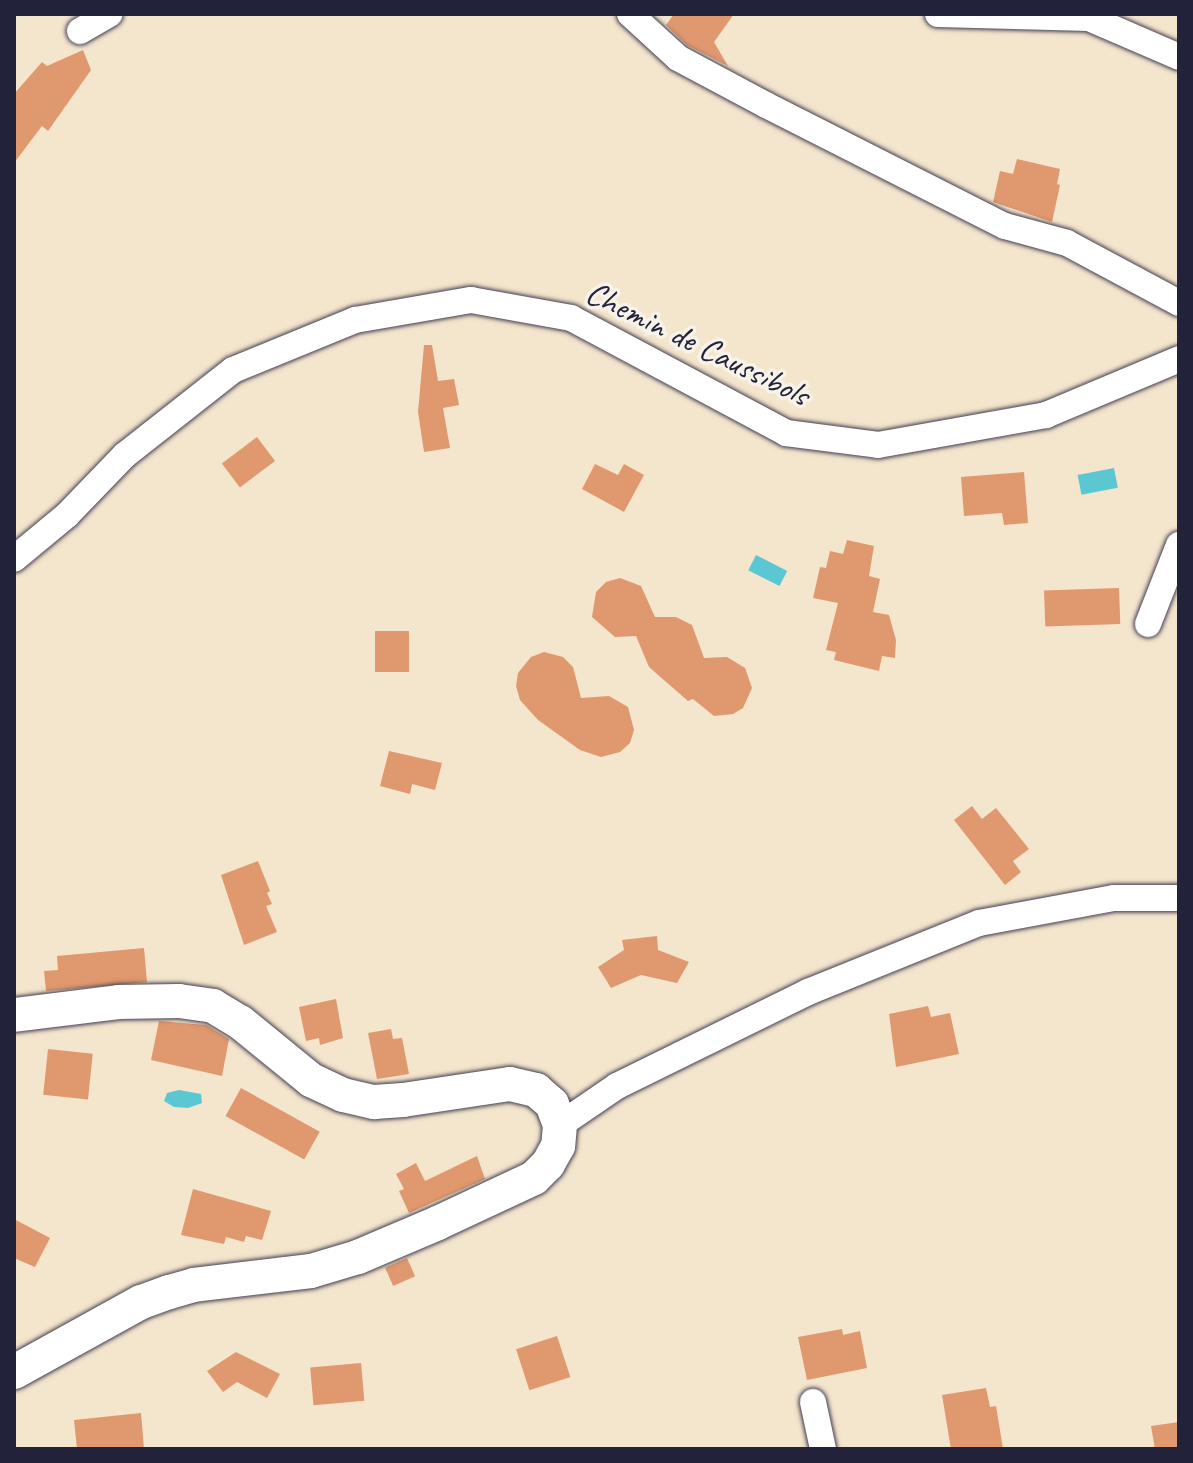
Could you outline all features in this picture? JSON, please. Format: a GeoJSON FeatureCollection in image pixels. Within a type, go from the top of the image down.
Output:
{"type":"FeatureCollection","features":[{"type":"Feature","properties":{"kind":"street"},"geometry":{"type":"LineString","coordinates":[[80,31],[109,14]]}},
{"type":"Feature","properties":{"kind":"street"},"geometry":{"type":"LineString","coordinates":[[630,14],[678,58],[766,105],[1005,226],[1067,243],[1179,303]]}},
{"type":"Feature","properties":{"kind":"street"},"geometry":{"type":"LineString","coordinates":[[938,14],[1089,18],[1179,57]]}},
{"type":"Feature","properties":{"kind":"street","name":"Chemin de Caussibols"},"geometry":{"type":"LineString","coordinates":[[14,559],[67,515],[125,455],[233,370],[355,320],[471,300],[571,318],[786,433],[878,445],[1046,415],[1179,359]]}},
{"type":"Feature","properties":{"kind":"street"},"geometry":{"type":"LineString","coordinates":[[1148,624],[1179,545]]}},
{"type":"Feature","properties":{"kind":"street"},"geometry":{"type":"LineString","coordinates":[[560,1125],[617,1086],[795,999],[979,923],[1114,898],[1179,898]]}},
{"type":"Feature","properties":{"kind":"street"},"geometry":{"type":"LineString","coordinates":[[14,1015],[118,1002],[179,1001],[213,1006],[240,1022],[311,1080],[343,1095],[374,1102],[510,1084],[536,1090],[552,1104],[560,1125],[558,1146],[548,1164],[534,1178],[438,1223],[358,1257],[311,1271],[194,1285],[169,1292],[141,1302],[14,1372]]}},
{"type":"Feature","properties":{"kind":"street"},"geometry":{"type":"LineString","coordinates":[[813,1402],[823,1449]]}},
{"type":"Feature","properties":{"kind":"water"},"geometry":{"type":"Polygon","coordinates":[[[1114,468],[1118,488],[1081,495],[1078,475],[1114,468]]]}},
{"type":"Feature","properties":{"kind":"water"},"geometry":{"type":"Polygon","coordinates":[[[756,555],[787,571],[779,586],[748,570],[756,555]]]}},
{"type":"Feature","properties":{"kind":"water"},"geometry":{"type":"Polygon","coordinates":[[[179,1090],[201,1094],[202,1103],[188,1108],[174,1107],[164,1101],[167,1093],[179,1090]]]}},
{"type":"Feature","properties":{"kind":"building"},"geometry":{"type":"Polygon","coordinates":[[[674,14],[734,14],[714,42],[728,66],[687,45],[666,25],[674,14]]]}},
{"type":"Feature","properties":{"kind":"building"},"geometry":{"type":"Polygon","coordinates":[[[83,50],[91,70],[48,131],[42,126],[14,163],[14,94],[42,62],[47,66],[83,50]]]}},
{"type":"Feature","properties":{"kind":"building"},"geometry":{"type":"Polygon","coordinates":[[[1017,159],[1060,169],[1052,222],[993,202],[1000,171],[1013,174],[1017,159]]]}},
{"type":"Feature","properties":{"kind":"building"},"geometry":{"type":"Polygon","coordinates":[[[424,345],[432,345],[438,381],[454,379],[459,405],[443,408],[450,448],[424,452],[418,412],[424,345]]]}},
{"type":"Feature","properties":{"kind":"building"},"geometry":{"type":"Polygon","coordinates":[[[257,437],[275,461],[240,487],[222,463],[257,437]]]}},
{"type":"Feature","properties":{"kind":"building"},"geometry":{"type":"Polygon","coordinates":[[[595,464],[618,475],[624,464],[644,475],[624,512],[582,489],[595,464]]]}},
{"type":"Feature","properties":{"kind":"building"},"geometry":{"type":"Polygon","coordinates":[[[1024,472],[1028,523],[1004,525],[1002,513],[964,516],[961,477],[1024,472]]]}},
{"type":"Feature","properties":{"kind":"building"},"geometry":{"type":"Polygon","coordinates":[[[847,540],[874,546],[869,576],[880,579],[873,612],[889,615],[896,640],[895,658],[882,656],[879,671],[834,660],[836,652],[826,650],[838,603],[813,598],[820,567],[826,568],[830,551],[843,554],[847,540]]]}},
{"type":"Feature","properties":{"kind":"building"},"geometry":{"type":"Polygon","coordinates":[[[620,578],[641,586],[655,617],[676,617],[692,625],[704,658],[727,657],[745,668],[752,688],[743,708],[733,714],[714,716],[693,699],[688,701],[649,667],[636,636],[615,637],[592,617],[596,592],[606,582],[620,578]]]}},
{"type":"Feature","properties":{"kind":"building"},"geometry":{"type":"Polygon","coordinates":[[[1119,588],[1120,624],[1045,627],[1044,591],[1119,588]]]}},
{"type":"Feature","properties":{"kind":"building"},"geometry":{"type":"Polygon","coordinates":[[[375,631],[409,631],[409,672],[375,672],[375,631]]]}},
{"type":"Feature","properties":{"kind":"building"},"geometry":{"type":"Polygon","coordinates":[[[544,652],[563,657],[573,667],[581,698],[609,696],[628,707],[634,730],[630,743],[620,752],[601,757],[580,750],[538,720],[520,700],[516,686],[518,673],[531,657],[544,652]]]}},
{"type":"Feature","properties":{"kind":"building"},"geometry":{"type":"Polygon","coordinates":[[[389,751],[442,763],[435,790],[412,784],[410,794],[380,786],[389,751]]]}},
{"type":"Feature","properties":{"kind":"building"},"geometry":{"type":"Polygon","coordinates":[[[972,806],[982,819],[996,808],[1029,849],[1013,861],[1021,872],[1005,885],[954,820],[972,806]]]}},
{"type":"Feature","properties":{"kind":"building"},"geometry":{"type":"Polygon","coordinates":[[[258,861],[270,891],[267,893],[272,904],[266,906],[277,932],[244,945],[221,875],[258,861]]]}},
{"type":"Feature","properties":{"kind":"building"},"geometry":{"type":"Polygon","coordinates":[[[657,936],[658,950],[689,962],[677,983],[641,975],[611,988],[598,967],[624,950],[622,940],[657,936]]]}},
{"type":"Feature","properties":{"kind":"building"},"geometry":{"type":"Polygon","coordinates":[[[144,948],[147,982],[46,991],[44,971],[58,970],[57,956],[144,948]]]}},
{"type":"Feature","properties":{"kind":"building"},"geometry":{"type":"Polygon","coordinates":[[[336,999],[343,1038],[320,1045],[319,1038],[306,1041],[299,1007],[336,999]]]}},
{"type":"Feature","properties":{"kind":"building"},"geometry":{"type":"Polygon","coordinates":[[[928,1006],[931,1017],[950,1013],[959,1054],[896,1067],[889,1014],[928,1006]]]}},
{"type":"Feature","properties":{"kind":"building"},"geometry":{"type":"Polygon","coordinates":[[[159,1021],[206,1025],[229,1039],[222,1076],[151,1060],[159,1021]]]}},
{"type":"Feature","properties":{"kind":"building"},"geometry":{"type":"Polygon","coordinates":[[[391,1029],[393,1039],[402,1038],[409,1074],[377,1079],[368,1033],[391,1029]]]}},
{"type":"Feature","properties":{"kind":"building"},"geometry":{"type":"Polygon","coordinates":[[[48,1049],[93,1054],[88,1099],[43,1095],[48,1049]]]}},
{"type":"Feature","properties":{"kind":"building"},"geometry":{"type":"Polygon","coordinates":[[[241,1088],[320,1132],[304,1160],[225,1116],[241,1088]]]}},
{"type":"Feature","properties":{"kind":"building"},"geometry":{"type":"Polygon","coordinates":[[[477,1156],[485,1179],[409,1213],[399,1191],[404,1189],[396,1174],[416,1163],[425,1181],[477,1156]]]}},
{"type":"Feature","properties":{"kind":"building"},"geometry":{"type":"Polygon","coordinates":[[[193,1189],[271,1211],[262,1240],[246,1236],[244,1242],[226,1237],[224,1244],[181,1235],[193,1189]]]}},
{"type":"Feature","properties":{"kind":"building"},"geometry":{"type":"Polygon","coordinates":[[[14,1219],[50,1238],[35,1267],[14,1258],[14,1219]]]}},
{"type":"Feature","properties":{"kind":"building"},"geometry":{"type":"Polygon","coordinates":[[[407,1258],[415,1276],[393,1286],[385,1268],[407,1258]]]}},
{"type":"Feature","properties":{"kind":"building"},"geometry":{"type":"Polygon","coordinates":[[[842,1329],[843,1335],[860,1331],[867,1368],[807,1380],[798,1337],[842,1329]]]}},
{"type":"Feature","properties":{"kind":"building"},"geometry":{"type":"Polygon","coordinates":[[[557,1336],[570,1377],[529,1390],[516,1349],[557,1336]]]}},
{"type":"Feature","properties":{"kind":"building"},"geometry":{"type":"Polygon","coordinates":[[[236,1352],[280,1374],[267,1398],[237,1382],[223,1392],[207,1371],[236,1352]]]}},
{"type":"Feature","properties":{"kind":"building"},"geometry":{"type":"Polygon","coordinates":[[[361,1363],[364,1401],[314,1405],[310,1367],[361,1363]]]}},
{"type":"Feature","properties":{"kind":"building"},"geometry":{"type":"Polygon","coordinates":[[[986,1388],[990,1407],[996,1406],[1003,1449],[951,1449],[942,1395],[986,1388]]]}},
{"type":"Feature","properties":{"kind":"building"},"geometry":{"type":"Polygon","coordinates":[[[141,1413],[144,1449],[77,1449],[74,1420],[141,1413]]]}},
{"type":"Feature","properties":{"kind":"building"},"geometry":{"type":"Polygon","coordinates":[[[1179,1422],[1179,1449],[1155,1449],[1151,1426],[1179,1422]]]}}]}
